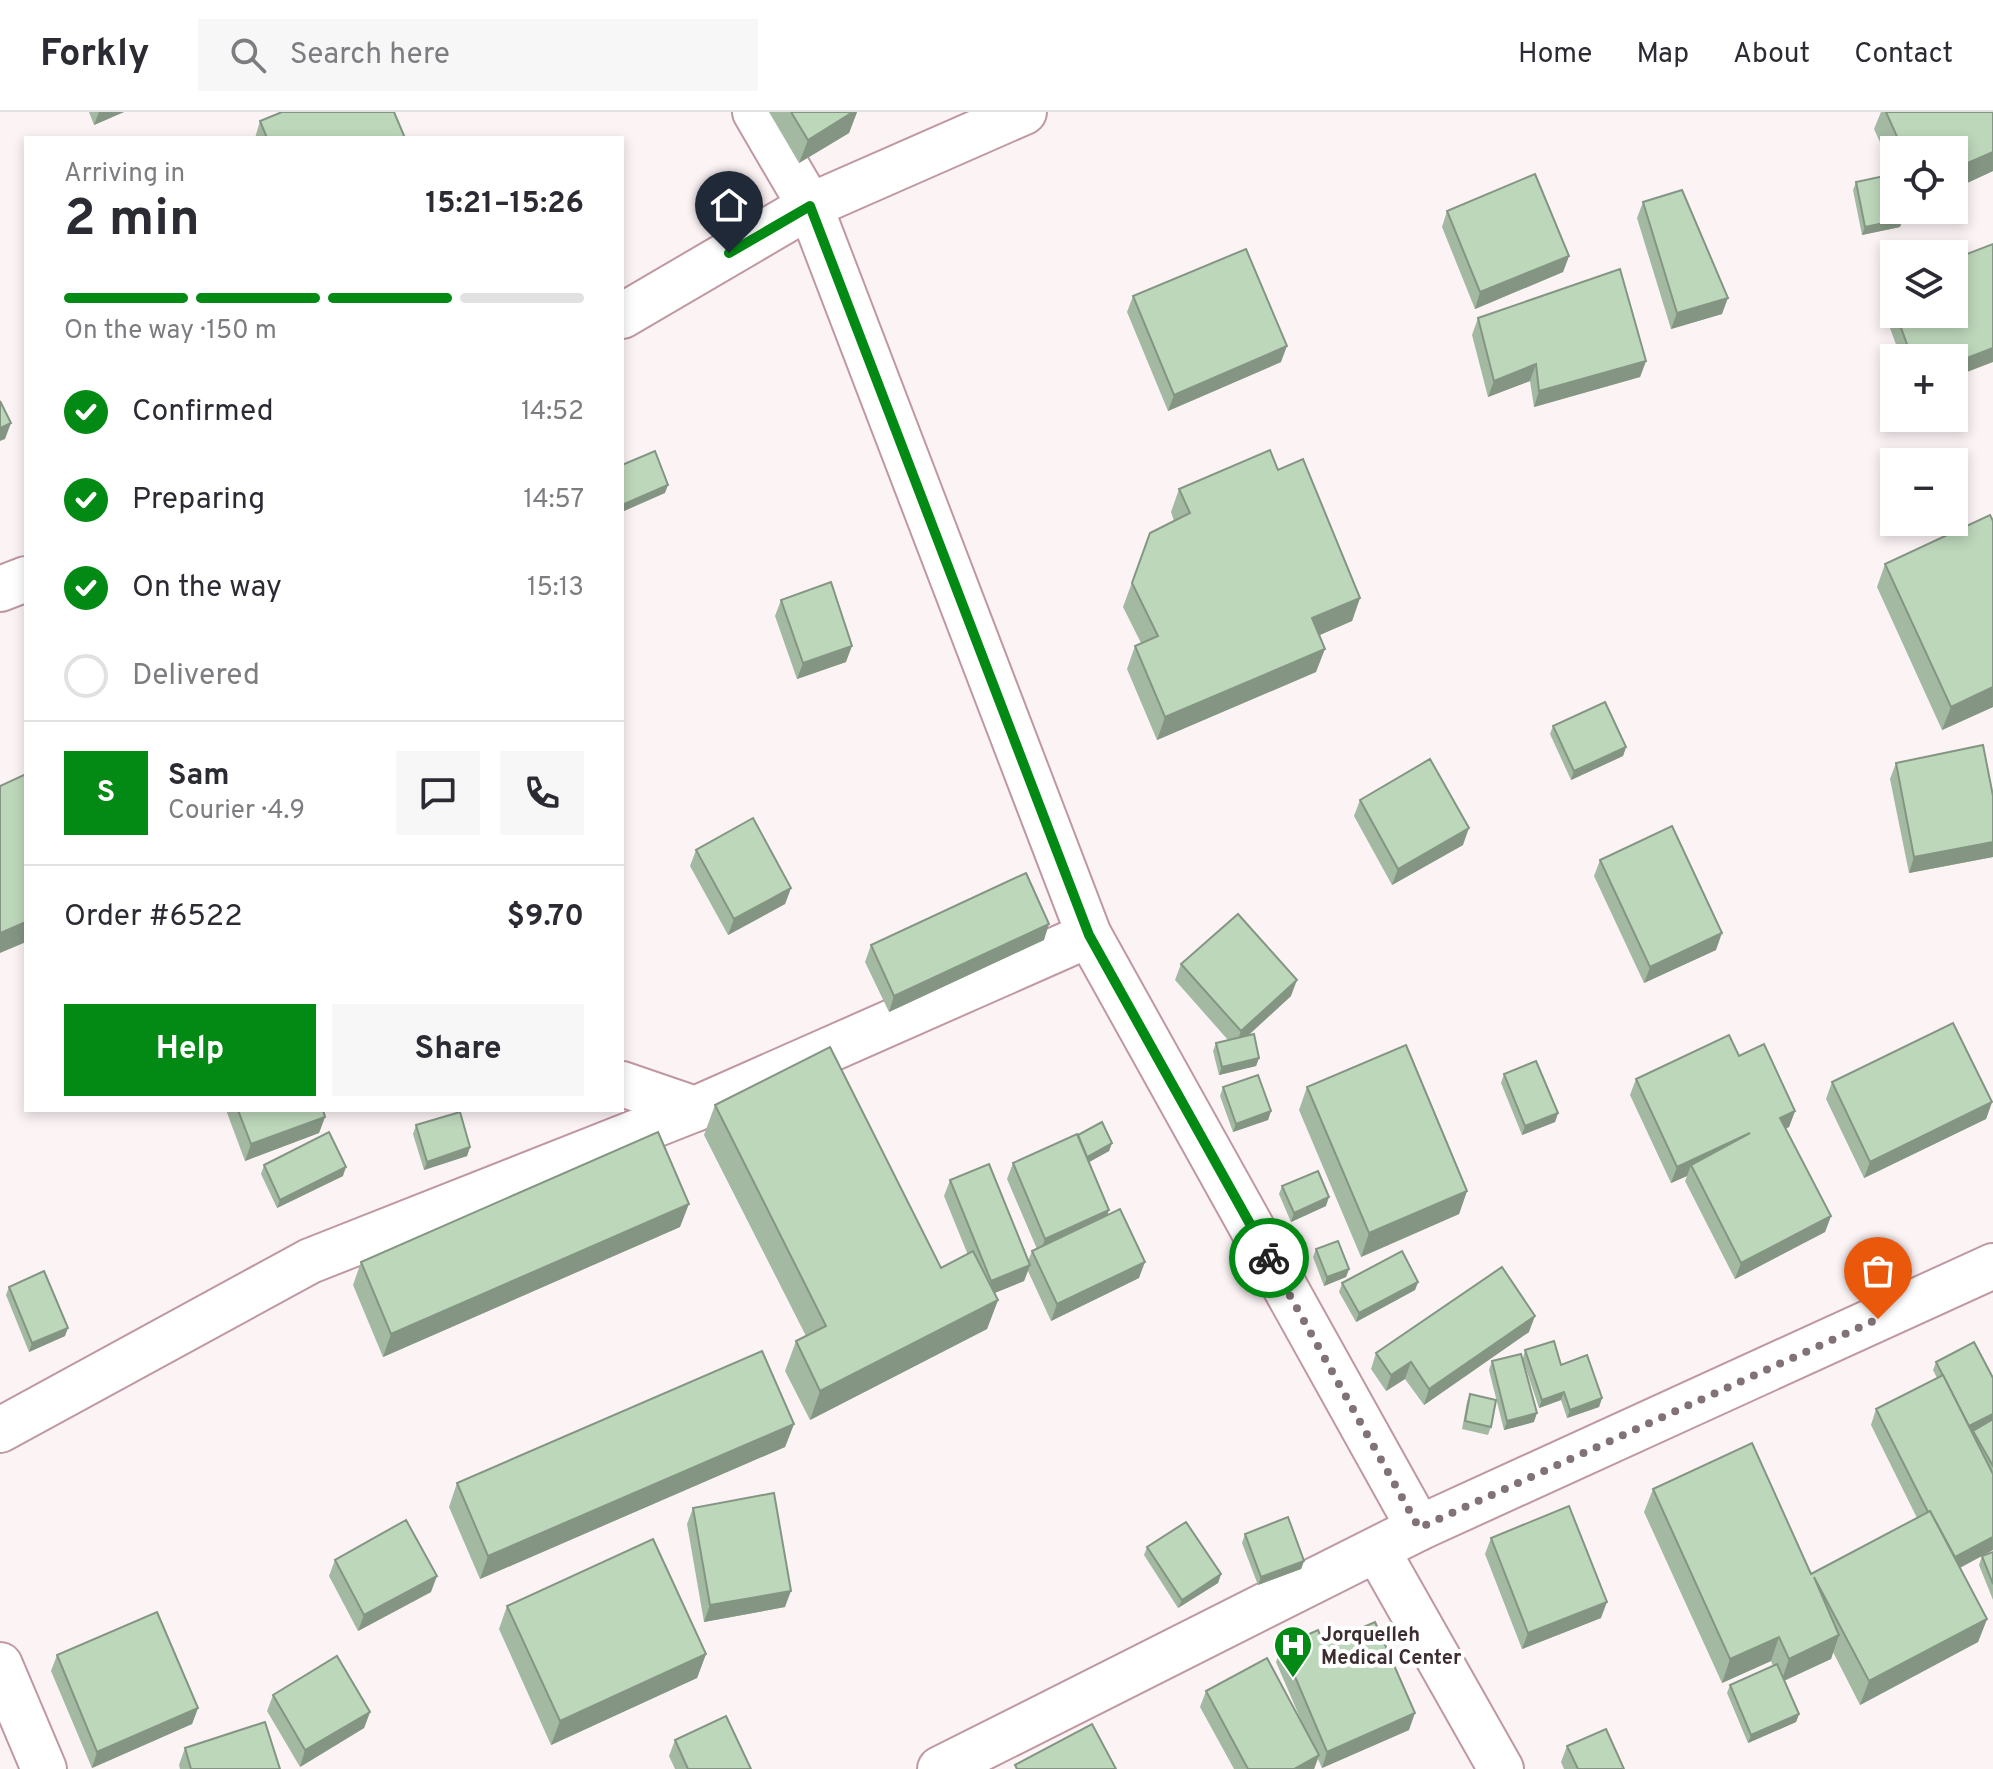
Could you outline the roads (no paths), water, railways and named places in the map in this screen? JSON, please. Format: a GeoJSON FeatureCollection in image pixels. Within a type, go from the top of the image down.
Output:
{"type":"FeatureCollection","features":[{"type":"Feature","properties":{"kind":"street"},"geometry":{"type":"LineString","coordinates":[[755,112],[810,206],[1089,935],[1419,1528]]}},
{"type":"Feature","properties":{"kind":"street"},"geometry":{"type":"LineString","coordinates":[[624,315],[810,206],[1024,112]]}},
{"type":"Feature","properties":{"kind":"street"},"geometry":{"type":"LineString","coordinates":[[0,589],[24,580]]}},
{"type":"Feature","properties":{"kind":"street"},"geometry":{"type":"LineString","coordinates":[[0,1430],[310,1261],[695,1109],[1089,935]]}},
{"type":"Feature","properties":{"kind":"street"},"geometry":{"type":"LineString","coordinates":[[624,1085],[695,1109]]}},
{"type":"Feature","properties":{"kind":"street"},"geometry":{"type":"LineString","coordinates":[[940,1769],[1419,1528],[1993,1266]]}},
{"type":"Feature","properties":{"kind":"street"},"geometry":{"type":"LineString","coordinates":[[1377,1550],[1501,1769]]}},
{"type":"Feature","properties":{"kind":"street"},"geometry":{"type":"LineString","coordinates":[[0,1665],[44,1769]]}},
{"type":"Feature","properties":{"kind":"place","name":"Jorquelleh Medical Center"},"geometry":{"type":"Point","coordinates":[1293,1679]}}]}
